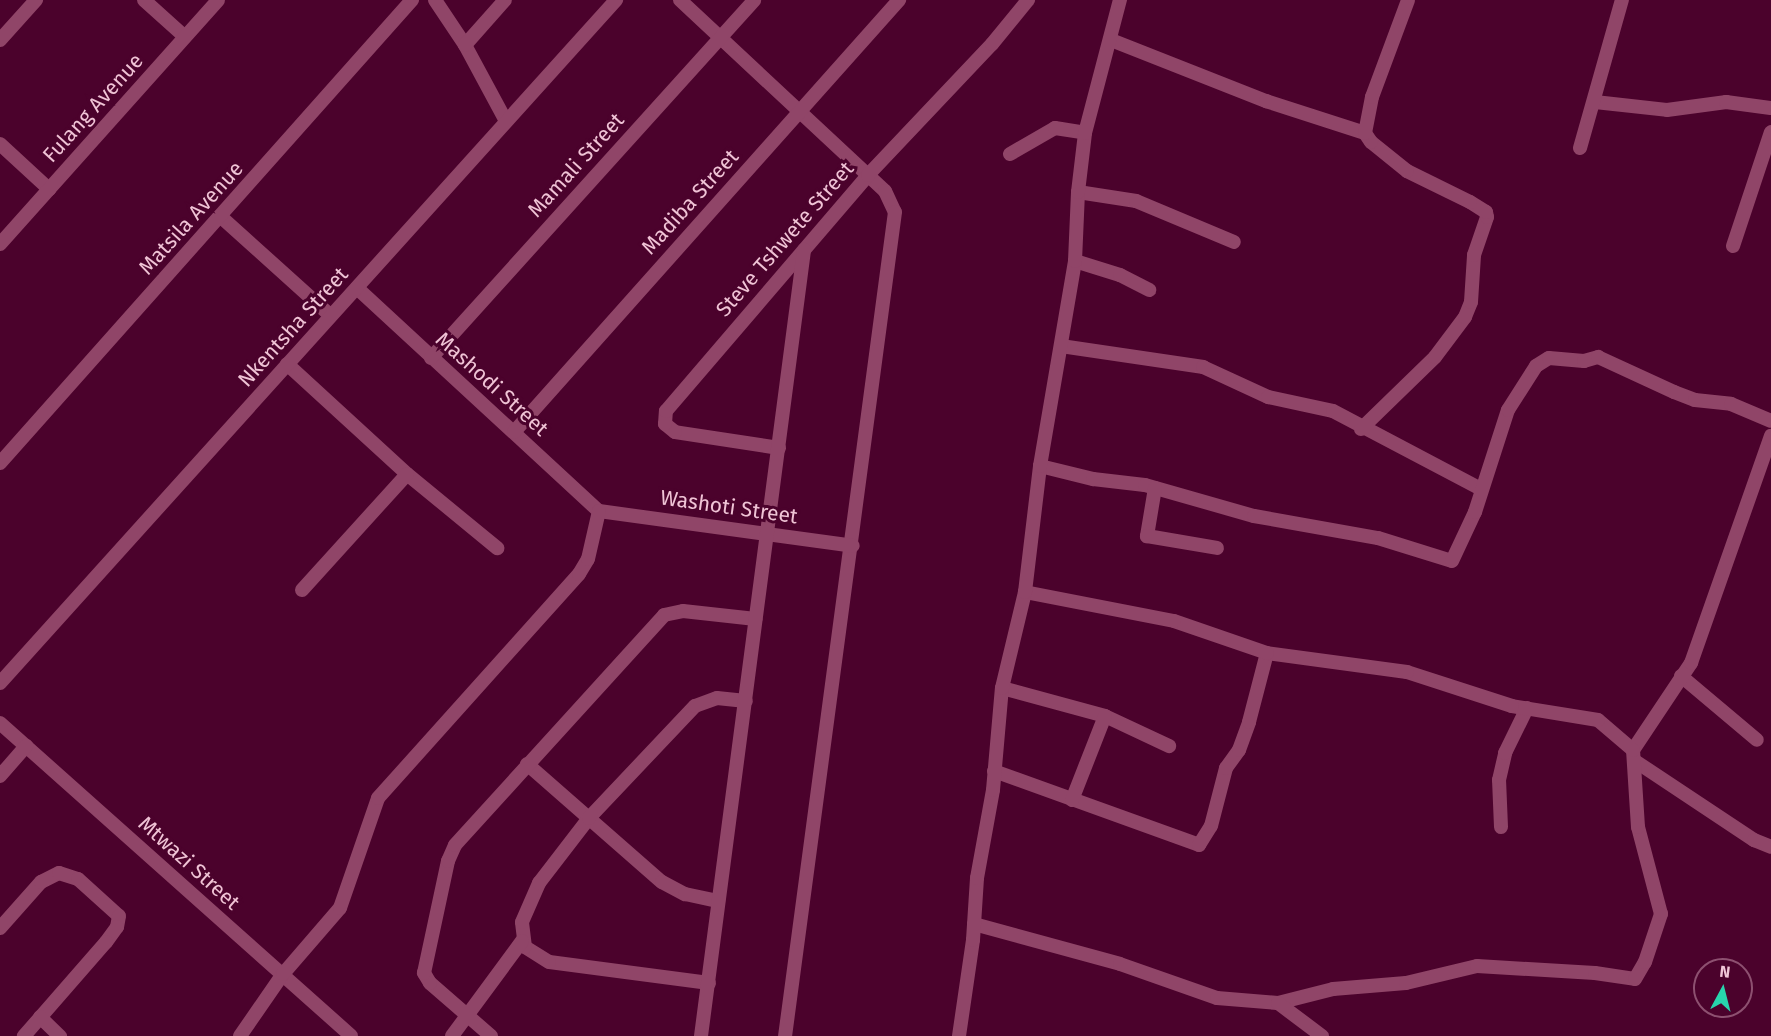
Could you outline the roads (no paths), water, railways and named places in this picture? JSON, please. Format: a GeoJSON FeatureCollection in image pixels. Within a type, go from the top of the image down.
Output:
{"type":"FeatureCollection","features":[{"type":"Feature","properties":{"kind":"street"},"geometry":{"type":"LineString","coordinates":[[0,40],[36,0]]}},
{"type":"Feature","properties":{"kind":"street"},"geometry":{"type":"LineString","coordinates":[[144,0],[184,36]]}},
{"type":"Feature","properties":{"kind":"street","name":"Fulang Avenue"},"geometry":{"type":"LineString","coordinates":[[0,244],[218,0]]}},
{"type":"Feature","properties":{"kind":"street","name":"Matsila Avenue"},"geometry":{"type":"LineString","coordinates":[[0,464],[412,0]]}},
{"type":"Feature","properties":{"kind":"street"},"geometry":{"type":"LineString","coordinates":[[435,0],[465,45],[506,121]]}},
{"type":"Feature","properties":{"kind":"street"},"geometry":{"type":"LineString","coordinates":[[465,45],[505,0]]}},
{"type":"Feature","properties":{"kind":"street","name":"Nkentsha Street"},"geometry":{"type":"LineString","coordinates":[[0,683],[616,0]]}},
{"type":"Feature","properties":{"kind":"street"},"geometry":{"type":"LineString","coordinates":[[680,0],[891,196],[895,212],[853,546],[786,1036]]}},
{"type":"Feature","properties":{"kind":"street","name":"Mamali Street"},"geometry":{"type":"LineString","coordinates":[[431,358],[753,0]]}},
{"type":"Feature","properties":{"kind":"street","name":"Madiba Street"},"geometry":{"type":"LineString","coordinates":[[514,432],[899,0]]}},
{"type":"Feature","properties":{"kind":"street","name":"Steve Tshwete Street"},"geometry":{"type":"LineString","coordinates":[[779,448],[675,432],[665,424],[664,415],[868,175],[992,44],[1028,0]]}},
{"type":"Feature","properties":{"kind":"street"},"geometry":{"type":"LineString","coordinates":[[959,1036],[994,771],[1002,688],[1025,592],[1040,466],[1075,261],[1078,192],[1085,133],[1120,0]]}},
{"type":"Feature","properties":{"kind":"street"},"geometry":{"type":"LineString","coordinates":[[1365,133],[1372,97],[1408,0]]}},
{"type":"Feature","properties":{"kind":"street"},"geometry":{"type":"LineString","coordinates":[[1580,148],[1595,102],[1622,0]]}},
{"type":"Feature","properties":{"kind":"street"},"geometry":{"type":"LineString","coordinates":[[1111,40],[1266,101],[1365,133],[1378,149],[1407,171],[1486,212],[1487,217],[1474,255],[1471,302],[1466,316],[1435,357],[1361,429]]}},
{"type":"Feature","properties":{"kind":"street"},"geometry":{"type":"LineString","coordinates":[[1595,102],[1667,110],[1726,102],[1771,108]]}},
{"type":"Feature","properties":{"kind":"street"},"geometry":{"type":"LineString","coordinates":[[1010,154],[1055,128],[1085,133]]}},
{"type":"Feature","properties":{"kind":"street"},"geometry":{"type":"LineString","coordinates":[[1733,246],[1771,132]]}},
{"type":"Feature","properties":{"kind":"street"},"geometry":{"type":"LineString","coordinates":[[0,144],[49,189]]}},
{"type":"Feature","properties":{"kind":"street"},"geometry":{"type":"LineString","coordinates":[[1078,192],[1136,201],[1234,242]]}},
{"type":"Feature","properties":{"kind":"street"},"geometry":{"type":"LineString","coordinates":[[220,216],[331,316]]}},
{"type":"Feature","properties":{"kind":"street"},"geometry":{"type":"LineString","coordinates":[[701,1036],[804,250]]}},
{"type":"Feature","properties":{"kind":"street"},"geometry":{"type":"LineString","coordinates":[[1075,261],[1120,275],[1149,290]]}},
{"type":"Feature","properties":{"kind":"street","name":"Mashodi Street"},"geometry":{"type":"LineString","coordinates":[[357,288],[599,511]]}},
{"type":"Feature","properties":{"kind":"street"},"geometry":{"type":"LineString","coordinates":[[1060,346],[1197,366],[1268,397],[1333,411],[1361,429],[1481,489]]}},
{"type":"Feature","properties":{"kind":"street"},"geometry":{"type":"LineString","coordinates":[[1040,466],[1155,488],[1254,516],[1399,543],[1452,561],[1475,512],[1508,410],[1536,366],[1549,358],[1584,361],[1598,357],[1695,400],[1731,404],[1771,421]]}},
{"type":"Feature","properties":{"kind":"street"},"geometry":{"type":"LineString","coordinates":[[287,364],[407,474],[497,548]]}},
{"type":"Feature","properties":{"kind":"street"},"geometry":{"type":"LineString","coordinates":[[974,924],[1120,964],[1217,998],[1278,1003],[1333,989],[1406,983],[1477,966],[1595,973],[1635,979],[1646,962],[1661,914],[1638,827],[1634,756],[1691,663],[1718,596],[1738,523],[1771,436]]}},
{"type":"Feature","properties":{"kind":"street"},"geometry":{"type":"LineString","coordinates":[[302,590],[407,474]]}},
{"type":"Feature","properties":{"kind":"street"},"geometry":{"type":"LineString","coordinates":[[1155,488],[1147,536],[1216,548]]}},
{"type":"Feature","properties":{"kind":"street"},"geometry":{"type":"LineString","coordinates":[[240,1036],[283,974],[340,908],[378,798],[579,574],[588,559],[599,511]]}},
{"type":"Feature","properties":{"kind":"street","name":"Washoti Street"},"geometry":{"type":"LineString","coordinates":[[599,511],[853,546]]}},
{"type":"Feature","properties":{"kind":"street"},"geometry":{"type":"LineString","coordinates":[[1025,592],[1174,621],[1267,653],[1407,672],[1527,708],[1598,720],[1634,756],[1754,840],[1771,847]]}},
{"type":"Feature","properties":{"kind":"street"},"geometry":{"type":"LineString","coordinates":[[491,1036],[424,973],[448,861],[461,837],[664,615],[683,611],[756,619]]}},
{"type":"Feature","properties":{"kind":"street"},"geometry":{"type":"LineString","coordinates":[[994,771],[1195,846],[1203,842],[1226,768],[1239,750],[1249,722],[1267,653]]}},
{"type":"Feature","properties":{"kind":"street"},"geometry":{"type":"LineString","coordinates":[[1681,676],[1757,740]]}},
{"type":"Feature","properties":{"kind":"street"},"geometry":{"type":"LineString","coordinates":[[1002,688],[1105,716],[1169,746]]}},
{"type":"Feature","properties":{"kind":"street"},"geometry":{"type":"LineString","coordinates":[[709,983],[549,962],[531,954],[522,941],[522,922],[530,899],[590,818],[700,702],[717,698],[746,701]]}},
{"type":"Feature","properties":{"kind":"street"},"geometry":{"type":"LineString","coordinates":[[1501,827],[1499,780],[1505,753],[1527,708]]}},
{"type":"Feature","properties":{"kind":"street"},"geometry":{"type":"LineString","coordinates":[[1072,800],[1105,716]]}},
{"type":"Feature","properties":{"kind":"street","name":"Mtwazi Street"},"geometry":{"type":"LineString","coordinates":[[0,723],[351,1036]]}},
{"type":"Feature","properties":{"kind":"street"},"geometry":{"type":"LineString","coordinates":[[0,776],[26,746]]}},
{"type":"Feature","properties":{"kind":"street"},"geometry":{"type":"LineString","coordinates":[[527,764],[662,882],[685,894],[718,901]]}},
{"type":"Feature","properties":{"kind":"street"},"geometry":{"type":"LineString","coordinates":[[0,928],[54,874],[78,879],[112,906],[119,920],[106,942],[24,1036]]}},
{"type":"Feature","properties":{"kind":"street"},"geometry":{"type":"LineString","coordinates":[[452,1036],[522,941]]}},
{"type":"Feature","properties":{"kind":"street"},"geometry":{"type":"LineString","coordinates":[[1278,1003],[1322,1036]]}},
{"type":"Feature","properties":{"kind":"street"},"geometry":{"type":"LineString","coordinates":[[40,1017],[60,1036]]}}]}
